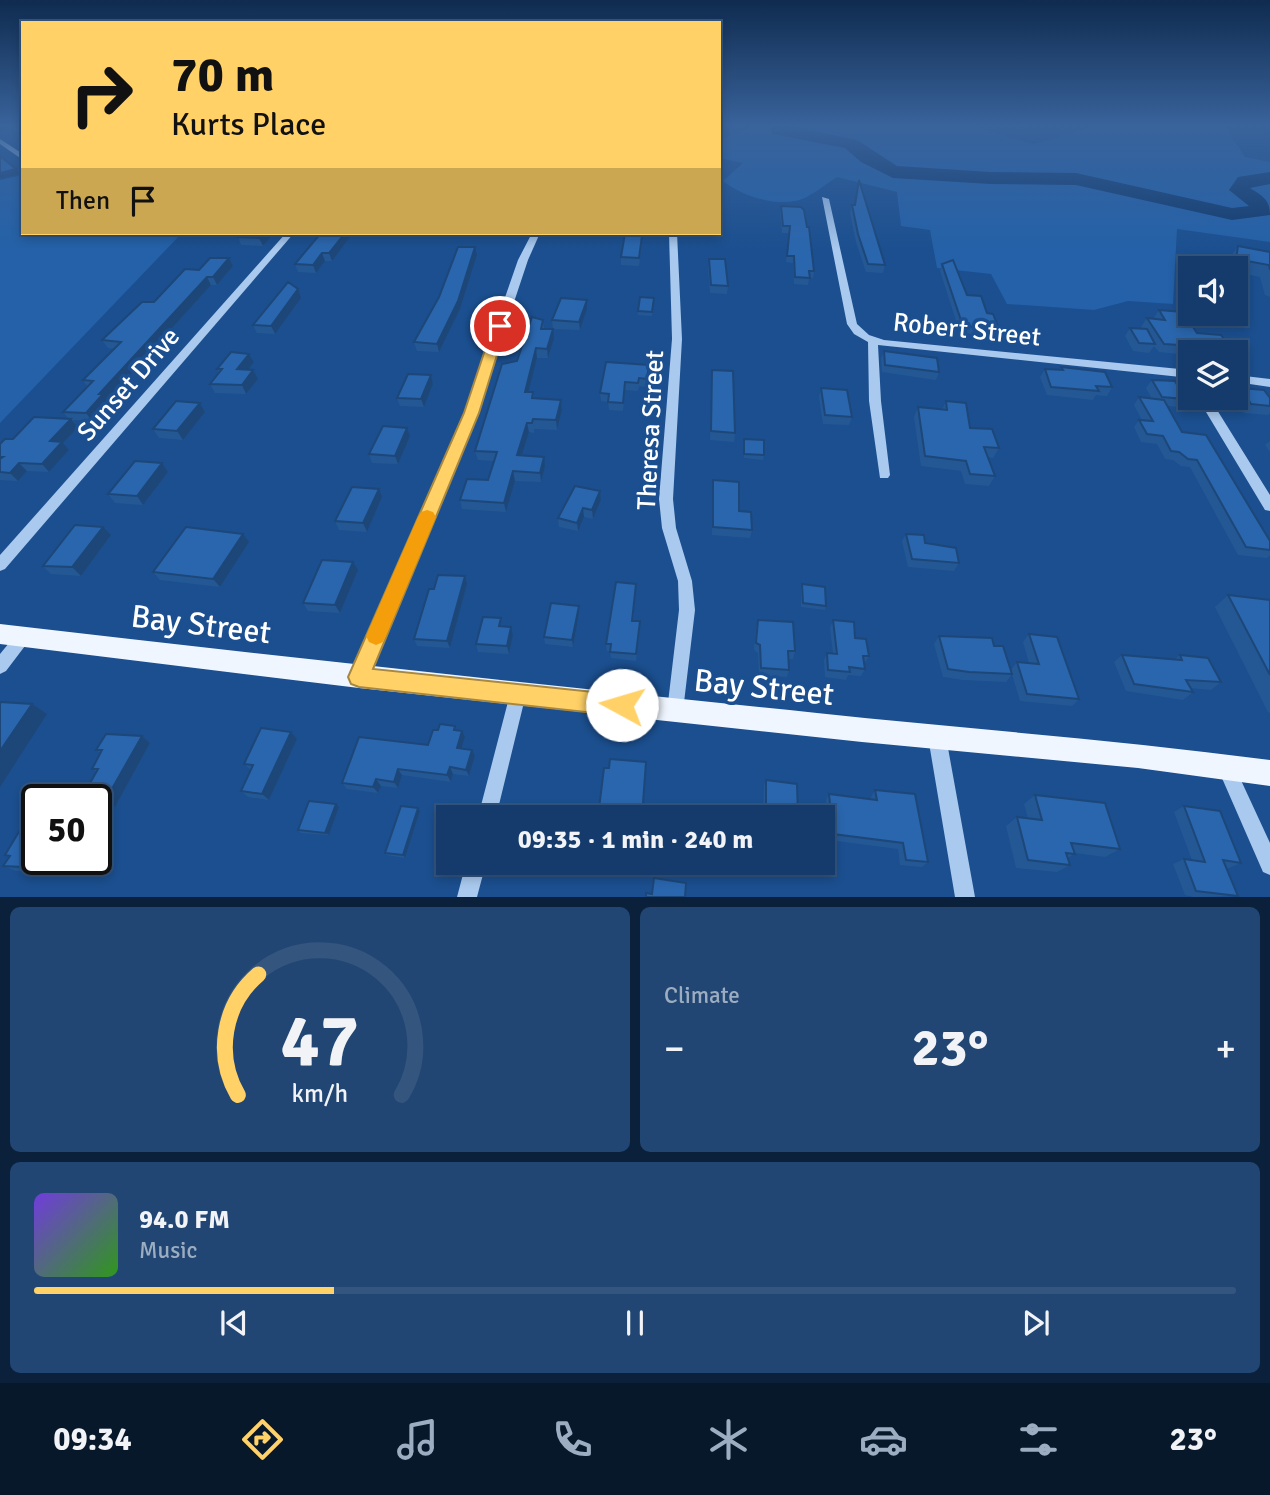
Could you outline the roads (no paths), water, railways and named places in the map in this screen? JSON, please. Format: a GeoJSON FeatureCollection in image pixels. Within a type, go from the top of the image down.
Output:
{"type":"FeatureCollection","features":[{"type":"Feature","properties":{"kind":"main road","name":"Bay Street"},"geometry":{"type":"LineString","coordinates":[[12,635],[359,677],[675,711],[1138,755],[1270,773]]}},
{"type":"Feature","properties":{"kind":"street"},"geometry":{"type":"LineString","coordinates":[[825,199],[852,324],[856,332],[873,341]]}},
{"type":"Feature","properties":{"kind":"street","name":"Sunset Drive"},"geometry":{"type":"LineString","coordinates":[[0,565],[288,235]]}},
{"type":"Feature","properties":{"kind":"street"},"geometry":{"type":"LineString","coordinates":[[359,677],[471,413],[519,273],[535,235]]}},
{"type":"Feature","properties":{"kind":"street","name":"Theresa Street"},"geometry":{"type":"LineString","coordinates":[[673,235],[677,339],[666,499],[669,528],[685,580],[687,610],[675,711]]}},
{"type":"Feature","properties":{"kind":"street","name":"Robert Street"},"geometry":{"type":"LineString","coordinates":[[884,475],[875,401],[873,341],[1178,374]]}},
{"type":"Feature","properties":{"kind":"street"},"geometry":{"type":"LineString","coordinates":[[1248,380],[1270,383]]}},
{"type":"Feature","properties":{"kind":"street"},"geometry":{"type":"LineString","coordinates":[[1211,410],[1270,506]]}},
{"type":"Feature","properties":{"kind":"street"},"geometry":{"type":"LineString","coordinates":[[0,666],[12,635]]}},
{"type":"Feature","properties":{"kind":"street"},"geometry":{"type":"LineString","coordinates":[[490,805],[518,694]]}},
{"type":"Feature","properties":{"kind":"street"},"geometry":{"type":"LineString","coordinates":[[937,737],[965,897]]}},
{"type":"Feature","properties":{"kind":"street"},"geometry":{"type":"LineString","coordinates":[[1227,769],[1270,864]]}},
{"type":"Feature","properties":{"kind":"street"},"geometry":{"type":"LineString","coordinates":[[467,897],[473,875]]}},
{"type":"Feature","properties":{"kind":"waterway"},"geometry":{"type":"LineString","coordinates":[[884,167],[893,172],[990,178],[1076,179],[1232,214],[1262,211],[1259,203],[1239,190],[1245,181],[1270,178]]}}]}
